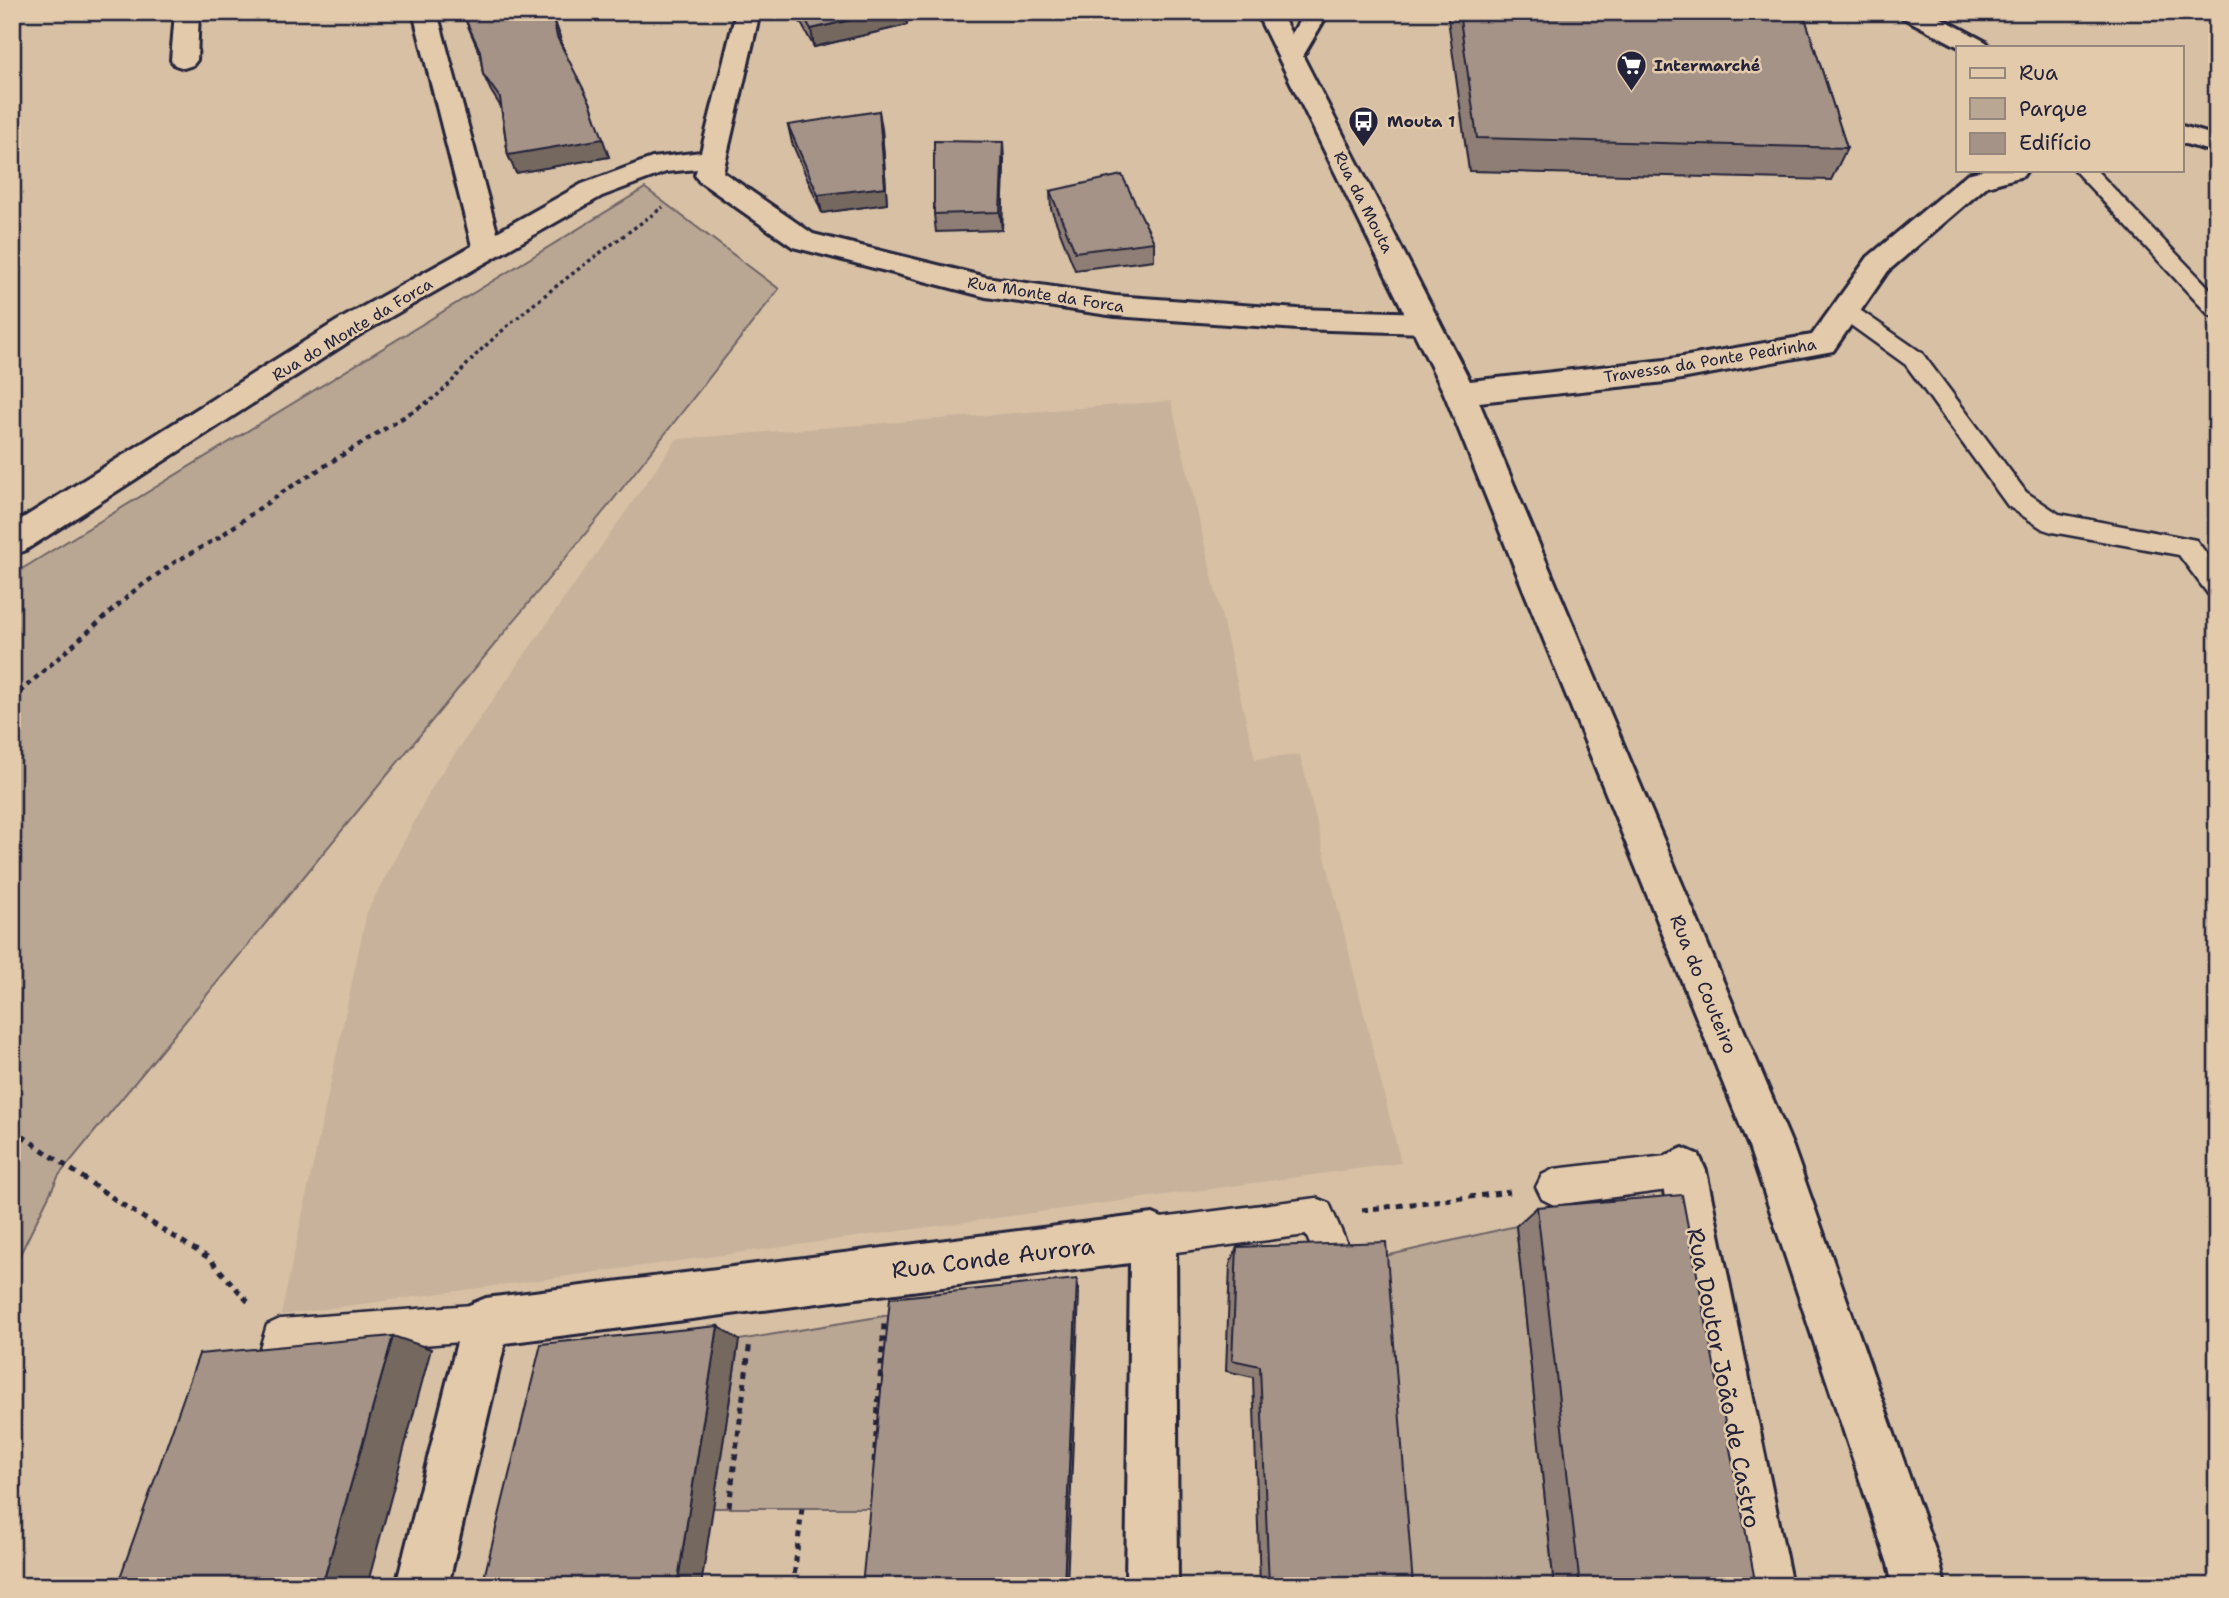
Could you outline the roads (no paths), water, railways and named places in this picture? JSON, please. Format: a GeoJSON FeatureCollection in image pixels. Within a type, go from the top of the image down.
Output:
{"type":"FeatureCollection","features":[{"type":"Feature","properties":{"kind":"street"},"geometry":{"type":"LineString","coordinates":[[184,60],[187,12]]}},
{"type":"Feature","properties":{"kind":"street"},"geometry":{"type":"LineString","coordinates":[[425,12],[488,250]]}},
{"type":"Feature","properties":{"kind":"street"},"geometry":{"type":"LineString","coordinates":[[710,167],[748,12]]}},
{"type":"Feature","properties":{"kind":"street","name":"Rua da Mouta"},"geometry":{"type":"LineString","coordinates":[[1268,12],[1460,393]]}},
{"type":"Feature","properties":{"kind":"street"},"geometry":{"type":"LineString","coordinates":[[1292,56],[1317,12]]}},
{"type":"Feature","properties":{"kind":"street"},"geometry":{"type":"LineString","coordinates":[[1912,12],[1975,46]]}},
{"type":"Feature","properties":{"kind":"street"},"geometry":{"type":"LineString","coordinates":[[2184,135],[2217,145]]}},
{"type":"Feature","properties":{"kind":"street","name":"Rua do Monte da Forca"},"geometry":{"type":"LineString","coordinates":[[12,542],[348,328],[592,190],[662,164],[710,167]]}},
{"type":"Feature","properties":{"kind":"street","name":"Rua Monte da Forca"},"geometry":{"type":"LineString","coordinates":[[710,167],[803,242],[986,287],[1115,306],[1298,319],[1425,323]]}},
{"type":"Feature","properties":{"kind":"street","name":"Travessa da Ponte Pedrinha"},"geometry":{"type":"LineString","coordinates":[[1460,393],[1665,371],[1822,344],[1878,264],[1977,180],[2006,172]]}},
{"type":"Feature","properties":{"kind":"street","name":"Rua do Couteiro"},"geometry":{"type":"LineString","coordinates":[[1460,393],[1771,1147],[1919,1586]]}},
{"type":"Feature","properties":{"kind":"street","name":"Rua Doutor João de Castro"},"geometry":{"type":"LineString","coordinates":[[1682,1171],[1766,1586]]}},
{"type":"Feature","properties":{"kind":"street"},"geometry":{"type":"LineString","coordinates":[[1152,1586],[1153,1237]]}},
{"type":"Feature","properties":{"kind":"street","name":"Rua Conde Aurora"},"geometry":{"type":"LineString","coordinates":[[486,1322],[1153,1237]]}},
{"type":"Feature","properties":{"kind":"street"},"geometry":{"type":"LineString","coordinates":[[422,1586],[486,1322]]}},
{"type":"Feature","properties":{"kind":"lane"},"geometry":{"type":"LineString","coordinates":[[2086,172],[2217,310]]}},
{"type":"Feature","properties":{"kind":"lane"},"geometry":{"type":"LineString","coordinates":[[1846,311],[1914,359],[2017,499],[2052,522],[2188,547],[2217,545]]}},
{"type":"Feature","properties":{"kind":"lane"},"geometry":{"type":"LineString","coordinates":[[2188,547],[2217,587]]}},
{"type":"Feature","properties":{"kind":"lane"},"geometry":{"type":"LineString","coordinates":[[1554,1187],[1682,1171]]}},
{"type":"Feature","properties":{"kind":"lane"},"geometry":{"type":"LineString","coordinates":[[1153,1237],[1316,1216],[1336,1260]]}},
{"type":"Feature","properties":{"kind":"lane"},"geometry":{"type":"LineString","coordinates":[[277,1351],[486,1322]]}},
{"type":"Feature","properties":{"kind":"place","name":"Intermarché"},"geometry":{"type":"Point","coordinates":[1631,92]}},
{"type":"Feature","properties":{"kind":"place","name":"Mouta 1"},"geometry":{"type":"Point","coordinates":[1364,148]}}]}
